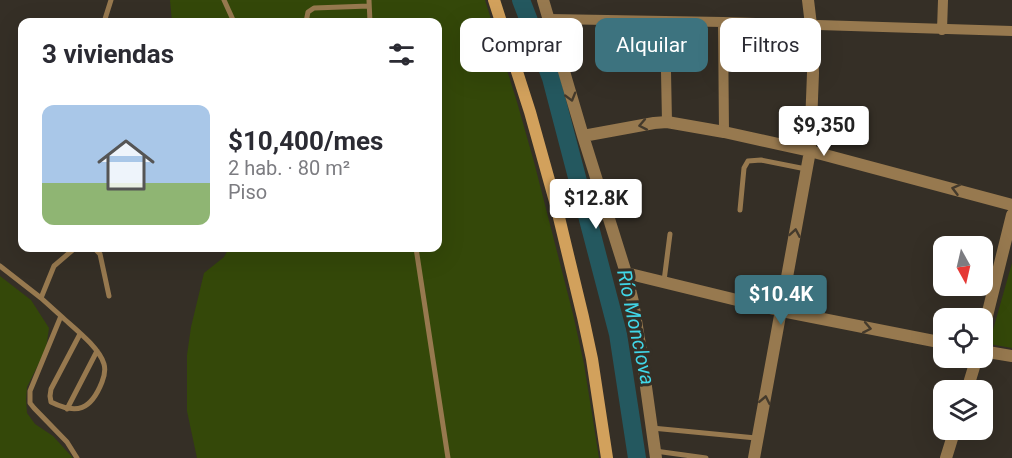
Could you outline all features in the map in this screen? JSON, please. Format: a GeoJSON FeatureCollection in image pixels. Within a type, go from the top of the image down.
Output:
{"type":"FeatureCollection","features":[{"type":"Feature","properties":{"kind":"main road"},"geometry":{"type":"LineString","coordinates":[[494,0],[530,112],[584,318],[607,458]]}},
{"type":"Feature","properties":{"kind":"street"},"geometry":{"type":"LineString","coordinates":[[543,0],[549,18]]}},
{"type":"Feature","properties":{"kind":"street"},"geometry":{"type":"LineString","coordinates":[[808,0],[810,18]]}},
{"type":"Feature","properties":{"kind":"street"},"geometry":{"type":"LineString","coordinates":[[942,30],[943,0]]}},
{"type":"Feature","properties":{"kind":"street"},"geometry":{"type":"LineString","coordinates":[[821,24],[1012,31]]}},
{"type":"Feature","properties":{"kind":"street"},"geometry":{"type":"LineString","coordinates":[[564,72],[626,273],[655,455]]}},
{"type":"Feature","properties":{"kind":"street"},"geometry":{"type":"LineString","coordinates":[[666,72],[667,122]]}},
{"type":"Feature","properties":{"kind":"street"},"geometry":{"type":"LineString","coordinates":[[723,72],[724,132]]}},
{"type":"Feature","properties":{"kind":"street"},"geometry":{"type":"LineString","coordinates":[[754,458],[810,151],[813,72]]}},
{"type":"Feature","properties":{"kind":"street"},"geometry":{"type":"LineString","coordinates":[[583,136],[667,122],[810,151],[1012,205]]}},
{"type":"Feature","properties":{"kind":"street"},"geometry":{"type":"LineString","coordinates":[[989,308],[1012,214]]}},
{"type":"Feature","properties":{"kind":"street"},"geometry":{"type":"LineString","coordinates":[[626,273],[782,311],[933,341]]}},
{"type":"Feature","properties":{"kind":"street"},"geometry":{"type":"LineString","coordinates":[[993,353],[1012,356]]}},
{"type":"Feature","properties":{"kind":"street"},"geometry":{"type":"LineString","coordinates":[[946,458],[952,440]]}},
{"type":"Feature","properties":{"kind":"lane"},"geometry":{"type":"LineString","coordinates":[[105,18],[111,0]]}},
{"type":"Feature","properties":{"kind":"lane"},"geometry":{"type":"LineString","coordinates":[[224,0],[232,18]]}},
{"type":"Feature","properties":{"kind":"lane"},"geometry":{"type":"LineString","coordinates":[[307,18],[308,12],[314,8],[369,3],[370,18]]}},
{"type":"Feature","properties":{"kind":"lane"},"geometry":{"type":"LineString","coordinates":[[740,210],[744,168],[748,161],[761,160],[806,169]]}},
{"type":"Feature","properties":{"kind":"lane"},"geometry":{"type":"LineString","coordinates":[[663,282],[670,234]]}},
{"type":"Feature","properties":{"kind":"lane"},"geometry":{"type":"LineString","coordinates":[[41,298],[54,266],[70,252]]}},
{"type":"Feature","properties":{"kind":"lane"},"geometry":{"type":"LineString","coordinates":[[98,252],[109,296]]}},
{"type":"Feature","properties":{"kind":"lane"},"geometry":{"type":"LineString","coordinates":[[417,252],[448,458]]}},
{"type":"Feature","properties":{"kind":"lane"},"geometry":{"type":"LineString","coordinates":[[0,266],[61,316],[80,334],[97,351],[104,364],[104,376],[91,402],[85,406],[67,409],[51,402],[50,394],[80,334]]}},
{"type":"Feature","properties":{"kind":"lane"},"geometry":{"type":"LineString","coordinates":[[61,316],[29,398],[34,408],[66,442],[77,458]]}},
{"type":"Feature","properties":{"kind":"lane"},"geometry":{"type":"LineString","coordinates":[[67,409],[97,351]]}},
{"type":"Feature","properties":{"kind":"lane"},"geometry":{"type":"LineString","coordinates":[[651,428],[758,438]]}},
{"type":"Feature","properties":{"kind":"lane"},"geometry":{"type":"LineString","coordinates":[[655,455],[706,458]]}},
{"type":"Feature","properties":{"kind":"green space"},"geometry":{"type":"Polygon","coordinates":[[[170,0],[485,0],[491,18],[460,18],[460,72],[508,72],[534,162],[573,314],[584,364],[599,458],[197,458],[187,411],[187,355],[191,327],[204,273],[227,252],[442,252],[442,18],[172,18],[170,0]]]}},
{"type":"Feature","properties":{"kind":"green space"},"geometry":{"type":"Polygon","coordinates":[[[1012,263],[1012,348],[993,345],[993,330],[1012,263]]]}},
{"type":"Feature","properties":{"kind":"green space"},"geometry":{"type":"Polygon","coordinates":[[[0,276],[31,300],[49,328],[46,349],[27,387],[27,413],[35,424],[53,436],[73,458],[0,458],[0,276]]]}},
{"type":"Feature","properties":{"kind":"waterway","name":"Río Monclova"},"geometry":{"type":"LineString","coordinates":[[521,0],[551,78],[618,334],[637,458]]}}]}
